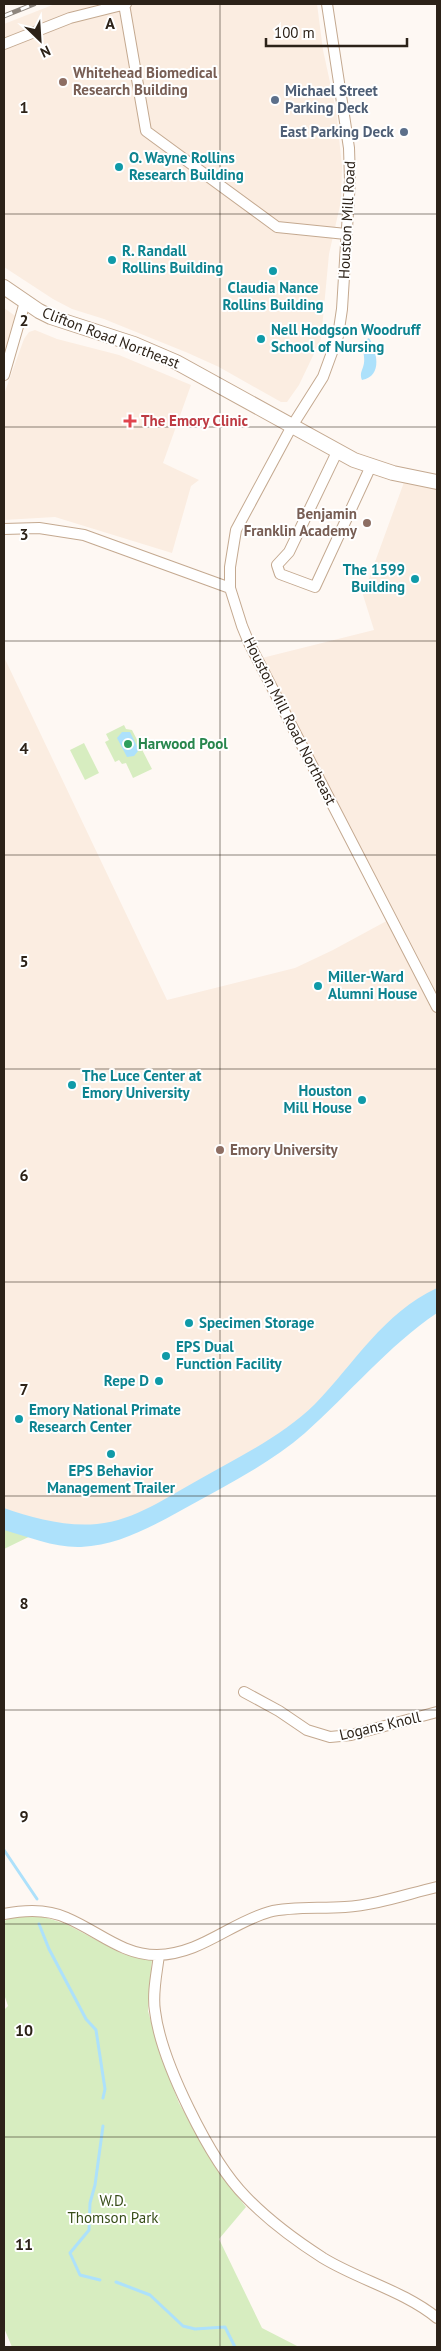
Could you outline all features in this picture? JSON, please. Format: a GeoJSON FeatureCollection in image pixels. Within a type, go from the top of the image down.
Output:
{"type":"FeatureCollection","features":[{"type":"Feature","properties":{"kind":"main road","name":"Clifton Road Northeast"},"geometry":{"type":"LineString","coordinates":[[4,287],[25,302],[62,321],[134,344],[176,362],[338,452],[371,466],[437,482]]}},
{"type":"Feature","properties":{"kind":"street"},"geometry":{"type":"LineString","coordinates":[[4,44],[70,18],[125,4],[146,131],[277,227],[346,234]]}},
{"type":"Feature","properties":{"kind":"street","name":"Houston Mill Road"},"geometry":{"type":"LineString","coordinates":[[292,426],[323,377],[338,336],[342,309],[350,180],[350,148],[327,4]]}},
{"type":"Feature","properties":{"kind":"street"},"geometry":{"type":"LineString","coordinates":[[4,375],[25,302]]}},
{"type":"Feature","properties":{"kind":"street","name":"Houston Mill Road Northeast"},"geometry":{"type":"LineString","coordinates":[[292,426],[236,530],[230,567],[230,588],[249,643],[437,1007]]}},
{"type":"Feature","properties":{"kind":"street"},"geometry":{"type":"LineString","coordinates":[[338,452],[289,552],[278,565],[280,574],[315,587],[371,466]]}},
{"type":"Feature","properties":{"kind":"street"},"geometry":{"type":"LineString","coordinates":[[4,529],[40,528],[84,535],[230,588]]}},
{"type":"Feature","properties":{"kind":"street","name":"Logans Knoll"},"geometry":{"type":"LineString","coordinates":[[244,1692],[279,1711],[307,1730],[330,1737],[351,1735],[437,1712]]}},
{"type":"Feature","properties":{"kind":"street"},"geometry":{"type":"LineString","coordinates":[[4,1914],[38,1911],[54,1914],[67,1918],[124,1949],[159,1955],[197,1947],[253,1917],[272,1911],[368,1904],[437,1887]]}},
{"type":"Feature","properties":{"kind":"street"},"geometry":{"type":"LineString","coordinates":[[159,1955],[154,2011],[166,2056],[186,2100],[221,2166],[244,2196],[279,2228],[324,2258],[398,2295],[437,2318]]}},
{"type":"Feature","properties":{"kind":"shaded area"},"geometry":{"type":"Polygon","coordinates":[[[55,4],[317,4],[323,50],[336,110],[342,166],[341,201],[329,254],[321,339],[299,385],[287,402],[281,402],[219,367],[188,353],[104,319],[72,309],[4,267],[4,24],[55,4]]]}},
{"type":"Feature","properties":{"kind":"shaded area"},"geometry":{"type":"Polygon","coordinates":[[[4,308],[21,320],[4,375],[4,308]]]}},
{"type":"Feature","properties":{"kind":"shaded area"},"geometry":{"type":"Polygon","coordinates":[[[35,330],[57,339],[119,355],[191,385],[163,463],[199,480],[191,486],[172,553],[55,517],[4,520],[4,394],[24,339],[29,332],[35,330]]]}},
{"type":"Feature","properties":{"kind":"shaded area","name":"Emory University"},"geometry":{"type":"Polygon","coordinates":[[[407,474],[437,485],[437,1300],[285,1437],[109,1530],[4,1520],[4,657],[167,1000],[295,968],[392,918],[258,659],[374,630],[363,595],[407,474]]]}},
{"type":"Feature","properties":{"kind":"green space"},"geometry":{"type":"Polygon","coordinates":[[[124,725],[126,729],[132,730],[152,769],[133,778],[126,763],[122,764],[119,760],[115,762],[105,742],[109,740],[106,734],[124,725]]]}},
{"type":"Feature","properties":{"kind":"green space"},"geometry":{"type":"Polygon","coordinates":[[[84,743],[99,773],[85,780],[70,750],[84,743]]]}},
{"type":"Feature","properties":{"kind":"green space"},"geometry":{"type":"Polygon","coordinates":[[[4,1520],[45,1529],[4,1549],[4,1520]]]}},
{"type":"Feature","properties":{"kind":"green space","name":"W.D. Thomson Park"},"geometry":{"type":"Polygon","coordinates":[[[41,1916],[66,1924],[123,1954],[152,1959],[148,2011],[161,2057],[179,2103],[215,2167],[246,2207],[219,2239],[262,2328],[299,2347],[12,2347],[4,2328],[4,2010],[8,2006],[4,1994],[4,1921],[14,1917],[41,1916]]]}},
{"type":"Feature","properties":{"kind":"water"},"geometry":{"type":"Polygon","coordinates":[[[369,338],[376,356],[376,368],[369,378],[362,380],[361,373],[364,365],[363,341],[369,338]]]}},
{"type":"Feature","properties":{"kind":"water","name":"Harwood Pool"},"geometry":{"type":"Polygon","coordinates":[[[122,732],[130,732],[139,750],[134,756],[127,757],[117,738],[122,732]]]}},
{"type":"Feature","properties":{"kind":"water"},"geometry":{"type":"Polygon","coordinates":[[[437,1288],[437,1313],[385,1355],[291,1445],[229,1484],[133,1535],[95,1546],[62,1546],[4,1530],[4,1508],[49,1521],[85,1525],[111,1522],[125,1518],[163,1500],[260,1445],[289,1426],[315,1404],[385,1325],[418,1298],[437,1288]]]}},
{"type":"Feature","properties":{"kind":"waterway"},"geometry":{"type":"LineString","coordinates":[[4,1850],[37,1899]]}},
{"type":"Feature","properties":{"kind":"waterway"},"geometry":{"type":"LineString","coordinates":[[39,1924],[49,1949],[86,2019],[96,2030],[105,2089],[103,2098]]}},
{"type":"Feature","properties":{"kind":"waterway"},"geometry":{"type":"LineString","coordinates":[[100,2280],[80,2275],[70,2253],[89,2230],[90,2203],[95,2185],[103,2126]]}},
{"type":"Feature","properties":{"kind":"waterway"},"geometry":{"type":"LineString","coordinates":[[116,2282],[150,2295],[183,2326],[195,2329],[225,2327],[235,2347]]}},
{"type":"Feature","properties":{"kind":"railway"},"geometry":{"type":"LineString","coordinates":[[4,16],[34,4]]}},
{"type":"Feature","properties":{"kind":"place","name":"Whitehead Biomedical Research Building"},"geometry":{"type":"Point","coordinates":[63,82]}},
{"type":"Feature","properties":{"kind":"place","name":"Michael Street Parking Deck"},"geometry":{"type":"Point","coordinates":[275,100]}},
{"type":"Feature","properties":{"kind":"place","name":"East Parking Deck"},"geometry":{"type":"Point","coordinates":[404,132]}},
{"type":"Feature","properties":{"kind":"place","name":"O. Wayne Rollins Research Building"},"geometry":{"type":"Point","coordinates":[119,167]}},
{"type":"Feature","properties":{"kind":"place","name":"R. Randall Rollins Building"},"geometry":{"type":"Point","coordinates":[112,260]}},
{"type":"Feature","properties":{"kind":"place","name":"Claudia Nance Rollins Building"},"geometry":{"type":"Point","coordinates":[273,271]}},
{"type":"Feature","properties":{"kind":"place","name":"Nell Hodgson Woodruff School of Nursing"},"geometry":{"type":"Point","coordinates":[261,339]}},
{"type":"Feature","properties":{"kind":"place","name":"The Emory Clinic"},"geometry":{"type":"Point","coordinates":[130,421]}},
{"type":"Feature","properties":{"kind":"place","name":"Benjamin Franklin Academy"},"geometry":{"type":"Point","coordinates":[367,523]}},
{"type":"Feature","properties":{"kind":"place","name":"The 1599 Building"},"geometry":{"type":"Point","coordinates":[415,579]}},
{"type":"Feature","properties":{"kind":"place","name":"Harwood Pool"},"geometry":{"type":"Point","coordinates":[128,744]}},
{"type":"Feature","properties":{"kind":"place","name":"Miller-Ward Alumni House"},"geometry":{"type":"Point","coordinates":[318,986]}},
{"type":"Feature","properties":{"kind":"place","name":"The Luce Center at Emory University"},"geometry":{"type":"Point","coordinates":[72,1085]}},
{"type":"Feature","properties":{"kind":"place","name":"Houston Mill House"},"geometry":{"type":"Point","coordinates":[362,1100]}},
{"type":"Feature","properties":{"kind":"place","name":"Emory University"},"geometry":{"type":"Point","coordinates":[220,1150]}},
{"type":"Feature","properties":{"kind":"place","name":"Specimen Storage"},"geometry":{"type":"Point","coordinates":[189,1323]}},
{"type":"Feature","properties":{"kind":"place","name":"EPS Dual Function Facility"},"geometry":{"type":"Point","coordinates":[166,1356]}},
{"type":"Feature","properties":{"kind":"place","name":"Repe D"},"geometry":{"type":"Point","coordinates":[159,1381]}},
{"type":"Feature","properties":{"kind":"place","name":"Emory National Primate Research Center"},"geometry":{"type":"Point","coordinates":[19,1419]}},
{"type":"Feature","properties":{"kind":"place","name":"EPS Behavior Management Trailer"},"geometry":{"type":"Point","coordinates":[111,1454]}}]}
